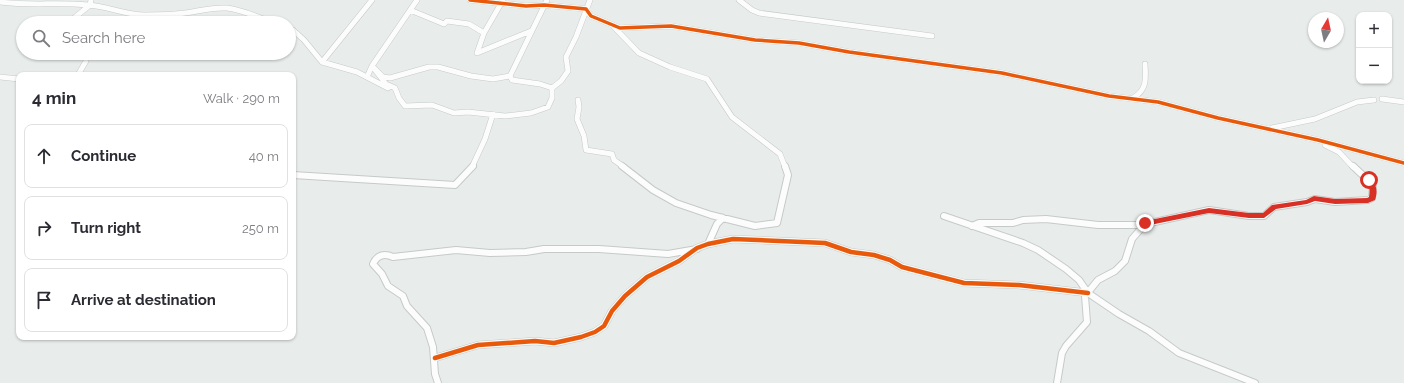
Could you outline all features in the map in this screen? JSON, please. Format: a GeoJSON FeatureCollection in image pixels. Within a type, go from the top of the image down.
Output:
{"type":"FeatureCollection","features":[{"type":"Feature","properties":{"kind":"street"},"geometry":{"type":"LineString","coordinates":[[322,62],[372,0]]}},
{"type":"Feature","properties":{"kind":"street"},"geometry":{"type":"LineString","coordinates":[[367,77],[372,66],[417,0],[423,0]]}},
{"type":"Feature","properties":{"kind":"street"},"geometry":{"type":"LineString","coordinates":[[470,0],[502,1],[526,6],[546,3],[586,9],[591,16],[613,26],[628,28],[671,26],[755,40],[814,45],[849,52],[1002,73],[1109,96],[1158,102],[1404,163]]}},
{"type":"Feature","properties":{"kind":"street"},"geometry":{"type":"LineString","coordinates":[[552,88],[561,81],[568,72],[566,56],[576,37],[590,0]]}},
{"type":"Feature","properties":{"kind":"street"},"geometry":{"type":"LineString","coordinates":[[739,0],[752,10],[759,13],[932,36]]}},
{"type":"Feature","properties":{"kind":"street"},"geometry":{"type":"LineString","coordinates":[[502,1],[484,33],[477,53],[531,31]]}},
{"type":"Feature","properties":{"kind":"street"},"geometry":{"type":"LineString","coordinates":[[0,2],[24,4],[91,2],[129,14],[144,15],[184,13],[207,8],[226,8],[244,11],[256,16]]}},
{"type":"Feature","properties":{"kind":"street"},"geometry":{"type":"LineString","coordinates":[[75,16],[91,2]]}},
{"type":"Feature","properties":{"kind":"street"},"geometry":{"type":"LineString","coordinates":[[510,76],[546,3]]}},
{"type":"Feature","properties":{"kind":"street"},"geometry":{"type":"LineString","coordinates":[[410,10],[423,16],[434,18],[444,24],[447,21],[469,24],[484,33]]}},
{"type":"Feature","properties":{"kind":"street"},"geometry":{"type":"LineString","coordinates":[[578,100],[579,107],[577,119],[584,136],[586,150],[612,154],[614,160],[654,190],[676,203],[723,218],[755,226],[778,224],[788,175],[780,154],[732,118],[707,79],[670,67],[639,53],[613,26]]}},
{"type":"Feature","properties":{"kind":"street"},"geometry":{"type":"LineString","coordinates":[[296,33],[322,62],[357,72],[397,91]]}},
{"type":"Feature","properties":{"kind":"street"},"geometry":{"type":"LineString","coordinates":[[80,72],[86,60]]}},
{"type":"Feature","properties":{"kind":"street"},"geometry":{"type":"LineString","coordinates":[[1133,98],[1140,94],[1146,83],[1145,64]]}},
{"type":"Feature","properties":{"kind":"street"},"geometry":{"type":"LineString","coordinates":[[372,66],[386,84],[395,88],[399,98],[405,106],[432,105],[454,113],[468,112],[505,116],[543,110],[548,107],[552,98],[552,88]]}},
{"type":"Feature","properties":{"kind":"street"},"geometry":{"type":"LineString","coordinates":[[372,66],[383,77],[390,78],[429,67],[438,67],[471,76],[493,79],[510,76]]}},
{"type":"Feature","properties":{"kind":"street"},"geometry":{"type":"LineString","coordinates":[[510,76],[512,80],[540,84],[552,88]]}},
{"type":"Feature","properties":{"kind":"street"},"geometry":{"type":"LineString","coordinates":[[0,77],[16,80]]}},
{"type":"Feature","properties":{"kind":"street"},"geometry":{"type":"LineString","coordinates":[[1382,99],[1404,102]]}},
{"type":"Feature","properties":{"kind":"street"},"geometry":{"type":"LineString","coordinates":[[1268,129],[1315,119],[1357,102],[1374,100]]}},
{"type":"Feature","properties":{"kind":"street"},"geometry":{"type":"LineString","coordinates":[[296,175],[455,185],[473,166],[485,139],[493,114]]}},
{"type":"Feature","properties":{"kind":"street"},"geometry":{"type":"LineString","coordinates":[[972,226],[979,223],[1012,223],[1023,220],[1046,219],[1098,225],[1145,223],[1209,210],[1249,216],[1264,216],[1274,206],[1307,202],[1314,199],[1335,202],[1368,200],[1372,198],[1373,185],[1356,170],[1345,157],[1334,148],[1304,137]]}},
{"type":"Feature","properties":{"kind":"street"},"geometry":{"type":"LineString","coordinates":[[944,216],[964,224],[1023,242],[1038,250],[1066,269],[1079,280],[1088,293],[1119,314],[1149,331],[1179,353],[1256,383]]}},
{"type":"Feature","properties":{"kind":"street"},"geometry":{"type":"LineString","coordinates":[[708,244],[717,224],[723,218]]}},
{"type":"Feature","properties":{"kind":"street"},"geometry":{"type":"LineString","coordinates":[[1057,383],[1064,350],[1087,322],[1085,296],[1098,280],[1115,271],[1125,261],[1132,239],[1145,223]]}},
{"type":"Feature","properties":{"kind":"street"},"geometry":{"type":"LineString","coordinates":[[438,383],[434,371],[435,358],[427,327],[405,304],[403,296],[388,286],[385,278],[373,264],[375,258],[382,254],[389,254],[393,257],[446,250],[490,253],[526,252],[544,249],[599,249],[668,254],[697,248],[708,244],[743,239],[825,243],[851,252],[874,255],[890,260],[902,267],[964,283],[1019,285],[1088,293]]}},
{"type":"Feature","properties":{"kind":"street"},"geometry":{"type":"LineString","coordinates":[[435,358],[478,345],[535,341],[560,343],[582,338],[604,326],[612,311],[625,296],[647,277],[679,261],[697,248]]}},
{"type":"Feature","properties":{"kind":"cycle path"},"geometry":{"type":"LineString","coordinates":[[470,0],[526,6],[544,5],[586,9],[591,16],[620,28],[671,26],[755,40],[799,43],[849,52],[1002,73],[1109,96],[1158,102],[1218,118],[1318,140],[1404,163]]}},
{"type":"Feature","properties":{"kind":"cycle path"},"geometry":{"type":"LineString","coordinates":[[435,358],[478,345],[535,341],[554,343],[581,337],[595,332],[604,326],[612,311],[625,296],[647,277],[679,261],[697,248],[708,244],[733,239],[825,243],[851,252],[874,255],[890,260],[902,267],[964,283],[1019,285],[1088,293]]}},
{"type":"Feature","properties":{"kind":"route"},"geometry":{"type":"LineString","coordinates":[[1145,223],[1178,216],[1197,214],[1209,210],[1249,216],[1264,216],[1274,206],[1288,206],[1314,199],[1335,202],[1368,200],[1372,198],[1373,192],[1373,185],[1369,180]]}}]}
